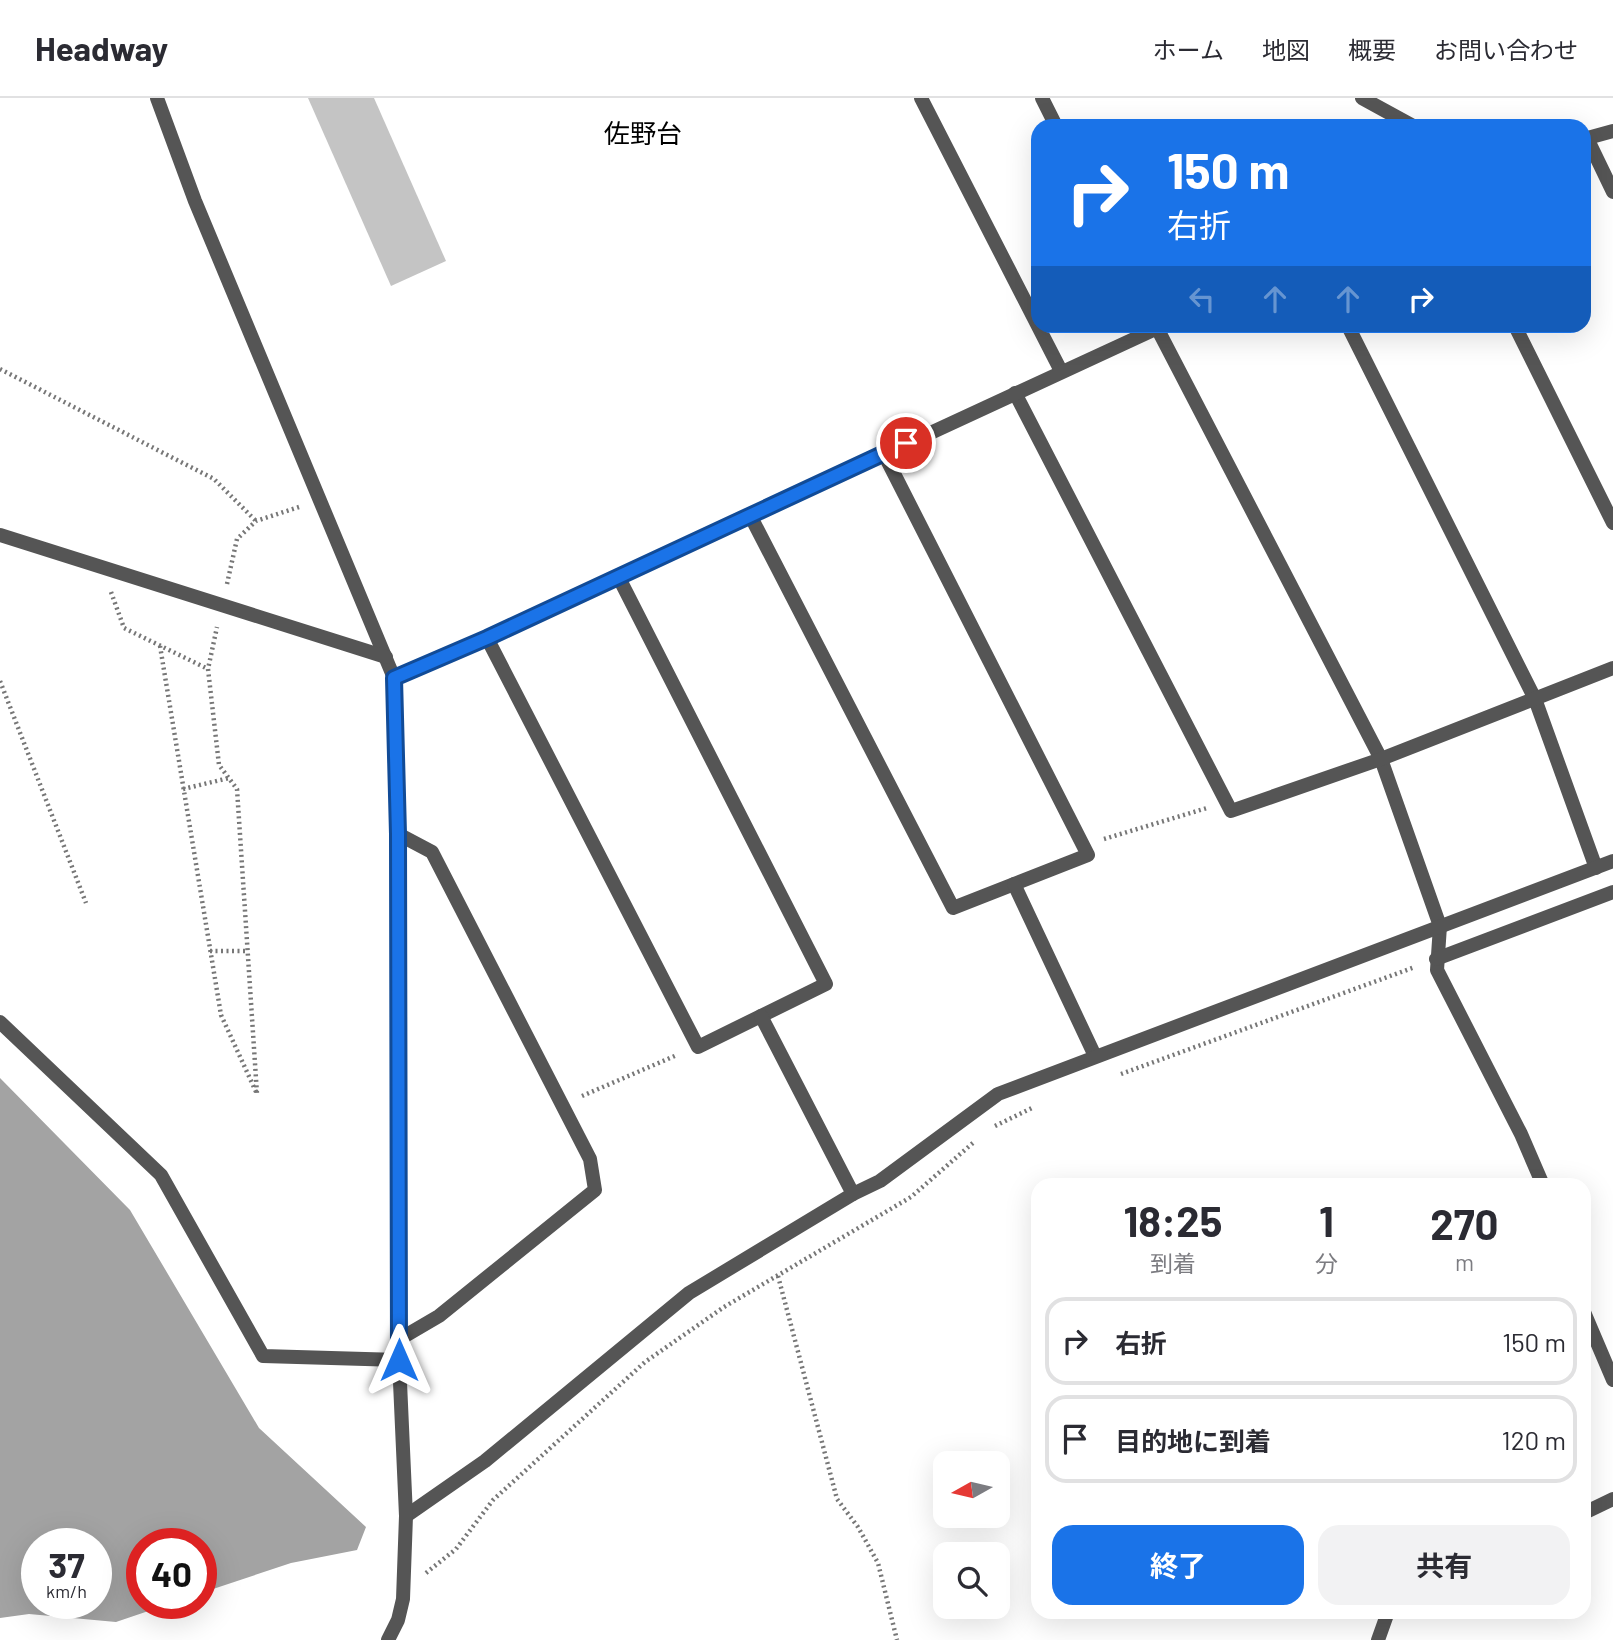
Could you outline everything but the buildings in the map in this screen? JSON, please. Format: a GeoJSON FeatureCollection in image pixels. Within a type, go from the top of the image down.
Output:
{"type":"FeatureCollection","features":[{"type":"Feature","properties":{"kind":"street"},"geometry":{"type":"LineString","coordinates":[[156,98],[195,201],[394,678],[398,834],[398,1340],[406,1516],[403,1599],[398,1620],[388,1640]]}},
{"type":"Feature","properties":{"kind":"street"},"geometry":{"type":"LineString","coordinates":[[921,98],[1031,312]]}},
{"type":"Feature","properties":{"kind":"street"},"geometry":{"type":"LineString","coordinates":[[1042,98],[1052,119]]}},
{"type":"Feature","properties":{"kind":"street"},"geometry":{"type":"LineString","coordinates":[[1362,98],[1400,119]]}},
{"type":"Feature","properties":{"kind":"street"},"geometry":{"type":"LineString","coordinates":[[1591,136],[1613,131]]}},
{"type":"Feature","properties":{"kind":"street"},"geometry":{"type":"LineString","coordinates":[[1591,150],[1613,192]]}},
{"type":"Feature","properties":{"kind":"street"},"geometry":{"type":"LineString","coordinates":[[1042,333],[1061,371]]}},
{"type":"Feature","properties":{"kind":"street"},"geometry":{"type":"LineString","coordinates":[[394,678],[751,517],[1143,333]]}},
{"type":"Feature","properties":{"kind":"street"},"geometry":{"type":"LineString","coordinates":[[1162,333],[1381,759],[1440,926],[1437,970],[1521,1134],[1540,1178]]}},
{"type":"Feature","properties":{"kind":"street"},"geometry":{"type":"LineString","coordinates":[[1352,333],[1535,699],[1596,868]]}},
{"type":"Feature","properties":{"kind":"street"},"geometry":{"type":"LineString","coordinates":[[1518,333],[1613,523]]}},
{"type":"Feature","properties":{"kind":"street"},"geometry":{"type":"LineString","coordinates":[[1015,393],[1231,811],[1381,759],[1613,668]]}},
{"type":"Feature","properties":{"kind":"street"},"geometry":{"type":"LineString","coordinates":[[751,517],[953,908],[1088,855],[884,454]]}},
{"type":"Feature","properties":{"kind":"street"},"geometry":{"type":"LineString","coordinates":[[0,535],[386,657]]}},
{"type":"Feature","properties":{"kind":"street"},"geometry":{"type":"LineString","coordinates":[[487,638],[698,1047],[826,984],[618,576]]}},
{"type":"Feature","properties":{"kind":"street"},"geometry":{"type":"LineString","coordinates":[[398,834],[432,852],[590,1159],[595,1190],[439,1316],[398,1340]]}},
{"type":"Feature","properties":{"kind":"street"},"geometry":{"type":"LineString","coordinates":[[406,1516],[485,1461],[689,1293],[853,1194],[880,1181],[999,1094],[1613,861]]}},
{"type":"Feature","properties":{"kind":"street"},"geometry":{"type":"LineString","coordinates":[[1014,884],[1095,1056]]}},
{"type":"Feature","properties":{"kind":"street"},"geometry":{"type":"LineString","coordinates":[[1436,960],[1613,892]]}},
{"type":"Feature","properties":{"kind":"street"},"geometry":{"type":"LineString","coordinates":[[761,1016],[853,1194]]}},
{"type":"Feature","properties":{"kind":"street"},"geometry":{"type":"LineString","coordinates":[[0,1022],[160,1175],[263,1356],[399,1360]]}},
{"type":"Feature","properties":{"kind":"street"},"geometry":{"type":"LineString","coordinates":[[1591,1328],[1613,1380]]}},
{"type":"Feature","properties":{"kind":"street"},"geometry":{"type":"LineString","coordinates":[[1591,1510],[1613,1499]]}},
{"type":"Feature","properties":{"kind":"street"},"geometry":{"type":"LineString","coordinates":[[1378,1640],[1386,1619]]}},
{"type":"Feature","properties":{"kind":"path"},"geometry":{"type":"LineString","coordinates":[[0,369],[214,479],[256,522]]}},
{"type":"Feature","properties":{"kind":"path"},"geometry":{"type":"LineString","coordinates":[[160,646],[221,1015],[257,1094],[237,789],[219,765],[208,668],[237,539],[256,522],[320,501]]}},
{"type":"Feature","properties":{"kind":"path"},"geometry":{"type":"LineString","coordinates":[[102,567],[124,628],[208,668]]}},
{"type":"Feature","properties":{"kind":"path"},"geometry":{"type":"LineString","coordinates":[[0,681],[86,903]]}},
{"type":"Feature","properties":{"kind":"path"},"geometry":{"type":"LineString","coordinates":[[183,789],[229,778]]}},
{"type":"Feature","properties":{"kind":"path"},"geometry":{"type":"LineString","coordinates":[[1083,845],[1227,802]]}},
{"type":"Feature","properties":{"kind":"path"},"geometry":{"type":"LineString","coordinates":[[210,951],[248,951]]}},
{"type":"Feature","properties":{"kind":"path"},"geometry":{"type":"LineString","coordinates":[[1117,1076],[1436,960]]}},
{"type":"Feature","properties":{"kind":"path"},"geometry":{"type":"LineString","coordinates":[[562,1105],[698,1047]]}},
{"type":"Feature","properties":{"kind":"path"},"geometry":{"type":"LineString","coordinates":[[990,1129],[1040,1104]]}},
{"type":"Feature","properties":{"kind":"path"},"geometry":{"type":"LineString","coordinates":[[404,1577],[425,1574],[456,1549],[493,1500],[645,1362],[724,1307],[911,1197],[980,1138]]}},
{"type":"Feature","properties":{"kind":"path"},"geometry":{"type":"LineString","coordinates":[[778,1276],[837,1499],[858,1527],[878,1563],[897,1640]]}},
{"type":"Feature","properties":{"kind":"shaded area"},"geometry":{"type":"Polygon","coordinates":[[[0,1078],[130,1210],[259,1428],[366,1527],[357,1550],[291,1563],[217,1588],[217,1528],[126,1528],[126,1619],[116,1622],[83,1619],[112,1619],[112,1528],[21,1528],[21,1615],[0,1618],[0,1078]]]}},
{"type":"Feature","properties":{"kind":"district","name":"佐野台"},"geometry":{"type":"Point","coordinates":[643,134]}},
{"type":"Feature","properties":{"kind":"route"},"geometry":{"type":"LineString","coordinates":[[399,1360],[398,834],[394,678],[751,517],[906,443]]}}]}
